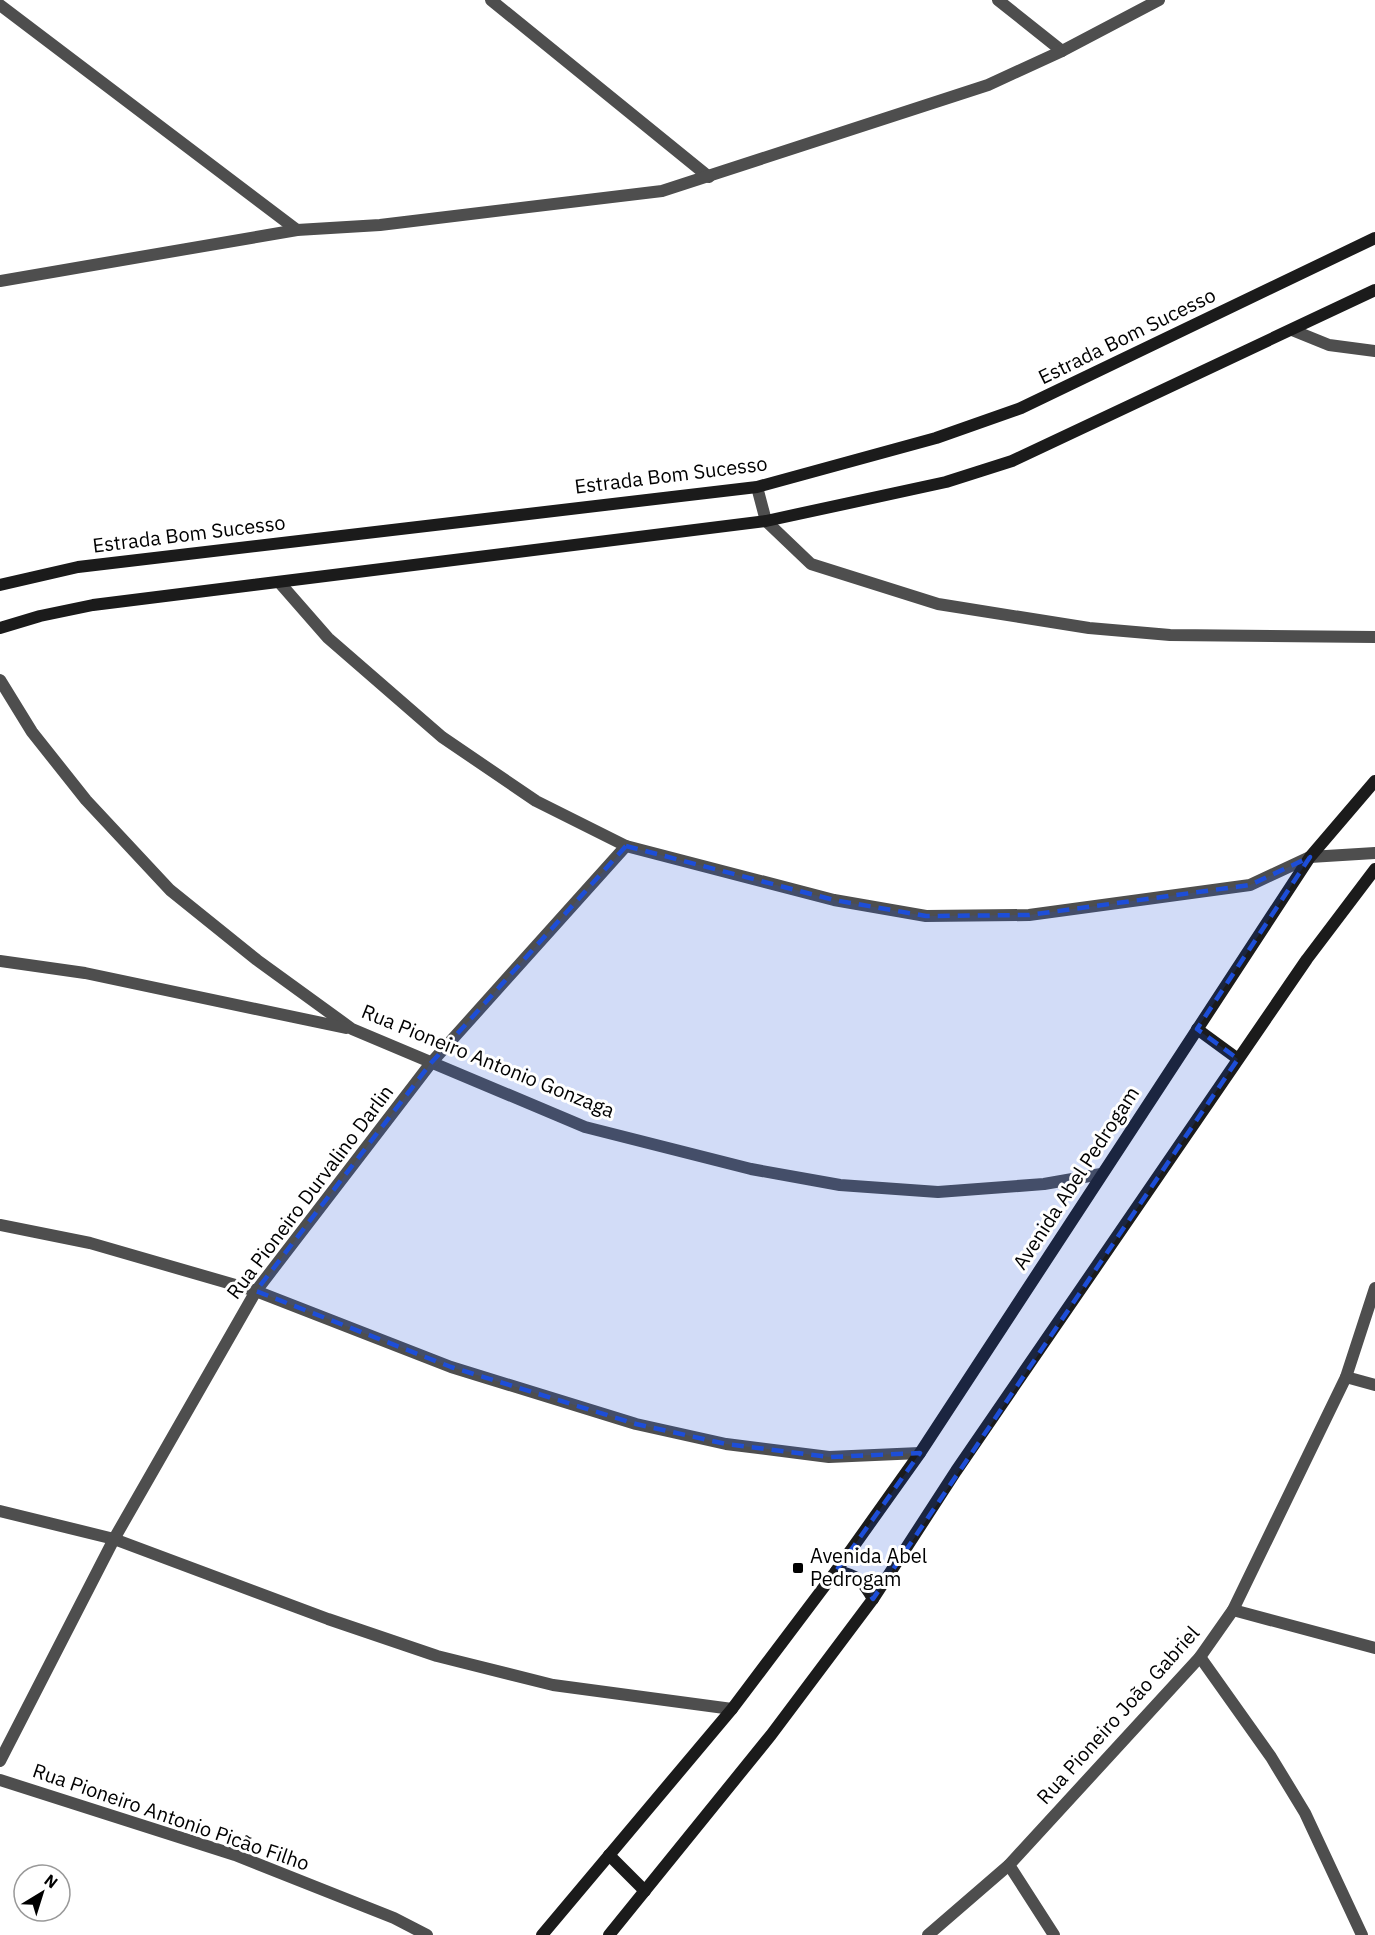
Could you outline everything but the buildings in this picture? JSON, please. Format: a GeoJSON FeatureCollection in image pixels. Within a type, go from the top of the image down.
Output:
{"type":"FeatureCollection","features":[{"type":"Feature","properties":{"kind":"street"},"geometry":{"type":"LineString","coordinates":[[491,0],[709,177]]}},
{"type":"Feature","properties":{"kind":"street"},"geometry":{"type":"LineString","coordinates":[[998,0],[1062,51]]}},
{"type":"Feature","properties":{"kind":"street"},"geometry":{"type":"LineString","coordinates":[[0,281],[297,230],[380,225],[662,191],[988,85],[1062,51],[1159,0]]}},
{"type":"Feature","properties":{"kind":"street"},"geometry":{"type":"LineString","coordinates":[[0,5],[297,230]]}},
{"type":"Feature","properties":{"kind":"street","name":"Estrada Bom Sucesso"},"geometry":{"type":"LineString","coordinates":[[0,585],[78,567],[757,487],[936,438],[1021,408],[1375,238]]}},
{"type":"Feature","properties":{"kind":"street"},"geometry":{"type":"LineString","coordinates":[[0,628],[40,616],[93,605],[766,521],[946,482],[1012,461],[1375,290]]}},
{"type":"Feature","properties":{"kind":"street"},"geometry":{"type":"LineString","coordinates":[[1292,330],[1329,345],[1375,351]]}},
{"type":"Feature","properties":{"kind":"street"},"geometry":{"type":"LineString","coordinates":[[757,487],[766,521],[811,564],[938,604],[1089,628],[1170,635],[1375,637]]}},
{"type":"Feature","properties":{"kind":"street"},"geometry":{"type":"LineString","coordinates":[[279,582],[328,638],[442,737],[536,801],[626,846],[834,900],[926,916],[1029,915],[1250,885],[1310,857],[1375,853]]}},
{"type":"Feature","properties":{"kind":"street","name":"Rua Pioneiro Antonio Gonzaga"},"geometry":{"type":"LineString","coordinates":[[0,680],[32,732],[86,800],[170,890],[257,960],[352,1029],[585,1127],[751,1169],[840,1185],[938,1192],[1044,1184],[1101,1174]]}},
{"type":"Feature","properties":{"kind":"street","name":"Avenida Abel Pedrogam"},"geometry":{"type":"LineString","coordinates":[[542,1935],[732,1709],[836,1571],[920,1453],[1310,857],[1375,780]]}},
{"type":"Feature","properties":{"kind":"street","name":"Rua Pioneiro Durvalino Darlin"},"geometry":{"type":"LineString","coordinates":[[0,1761],[114,1539],[256,1291],[431,1063],[626,846]]}},
{"type":"Feature","properties":{"kind":"street"},"geometry":{"type":"LineString","coordinates":[[609,1935],[771,1735],[873,1599],[956,1471],[1238,1059],[1307,959],[1375,869]]}},
{"type":"Feature","properties":{"kind":"street"},"geometry":{"type":"LineString","coordinates":[[0,962],[85,973],[352,1029]]}},
{"type":"Feature","properties":{"kind":"street"},"geometry":{"type":"LineString","coordinates":[[1197,1029],[1238,1059]]}},
{"type":"Feature","properties":{"kind":"street"},"geometry":{"type":"LineString","coordinates":[[0,1226],[90,1242],[256,1291],[451,1366],[636,1424],[726,1444],[829,1457],[920,1453]]}},
{"type":"Feature","properties":{"kind":"street","name":"Rua Pioneiro João Gabriel"},"geometry":{"type":"LineString","coordinates":[[928,1935],[1009,1865],[1200,1657],[1233,1610],[1346,1377],[1375,1288]]}},
{"type":"Feature","properties":{"kind":"street"},"geometry":{"type":"LineString","coordinates":[[1346,1377],[1375,1385]]}},
{"type":"Feature","properties":{"kind":"street"},"geometry":{"type":"LineString","coordinates":[[0,1512],[114,1539],[328,1619],[437,1656],[553,1684],[732,1709]]}},
{"type":"Feature","properties":{"kind":"street"},"geometry":{"type":"LineString","coordinates":[[836,1571],[859,1578],[873,1599]]}},
{"type":"Feature","properties":{"kind":"street"},"geometry":{"type":"LineString","coordinates":[[1233,1610],[1375,1648]]}},
{"type":"Feature","properties":{"kind":"street"},"geometry":{"type":"LineString","coordinates":[[1200,1657],[1271,1757],[1305,1813],[1362,1935]]}},
{"type":"Feature","properties":{"kind":"street","name":"Rua Pioneiro Antonio Picão Filho"},"geometry":{"type":"LineString","coordinates":[[0,1780],[235,1855],[394,1918],[427,1935]]}},
{"type":"Feature","properties":{"kind":"street"},"geometry":{"type":"LineString","coordinates":[[609,1855],[645,1891]]}},
{"type":"Feature","properties":{"kind":"street"},"geometry":{"type":"LineString","coordinates":[[1009,1865],[1054,1935]]}},
{"type":"Feature","properties":{"kind":"highlighted area"},"geometry":{"type":"Polygon","coordinates":[[[626,846],[834,900],[926,916],[1029,915],[1250,885],[1310,857],[1197,1029],[1238,1059],[873,1599],[859,1578],[836,1571],[920,1453],[829,1457],[726,1444],[636,1424],[451,1367],[256,1291],[431,1063],[626,846]]]}},
{"type":"Feature","properties":{"kind":"place","name":"Avenida Abel Pedrogam"},"geometry":{"type":"Point","coordinates":[798,1568]}}]}
